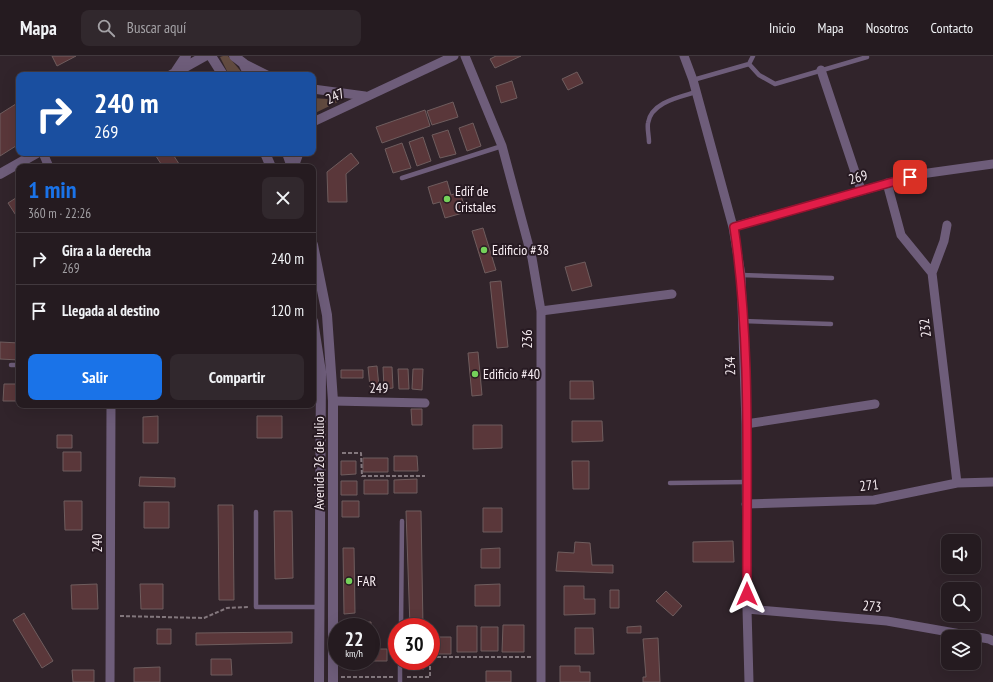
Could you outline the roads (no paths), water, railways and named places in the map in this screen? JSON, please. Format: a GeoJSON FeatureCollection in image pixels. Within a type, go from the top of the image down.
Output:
{"type":"FeatureCollection","features":[{"type":"Feature","properties":{"kind":"street"},"geometry":{"type":"LineString","coordinates":[[174,72],[186,56]]}},
{"type":"Feature","properties":{"kind":"street"},"geometry":{"type":"LineString","coordinates":[[176,72],[205,56]]}},
{"type":"Feature","properties":{"kind":"street"},"geometry":{"type":"LineString","coordinates":[[211,56],[220,72]]}},
{"type":"Feature","properties":{"kind":"street"},"geometry":{"type":"LineString","coordinates":[[234,56],[243,63],[261,72]]}},
{"type":"Feature","properties":{"kind":"street","name":"247"},"geometry":{"type":"LineString","coordinates":[[316,121],[454,56]]}},
{"type":"Feature","properties":{"kind":"street","name":"236"},"geometry":{"type":"LineString","coordinates":[[465,56],[502,146],[532,258],[541,311],[541,682]]}},
{"type":"Feature","properties":{"kind":"street","name":"234"},"geometry":{"type":"LineString","coordinates":[[684,56],[693,80],[734,227],[741,275],[746,424],[749,682]]}},
{"type":"Feature","properties":{"kind":"street"},"geometry":{"type":"LineString","coordinates":[[243,63],[248,72]]}},
{"type":"Feature","properties":{"kind":"street"},"geometry":{"type":"LineString","coordinates":[[821,70],[861,190]]}},
{"type":"Feature","properties":{"kind":"street","name":"247"},"geometry":{"type":"LineString","coordinates":[[316,89],[367,96]]}},
{"type":"Feature","properties":{"kind":"street"},"geometry":{"type":"LineString","coordinates":[[18,164],[32,156]]}},
{"type":"Feature","properties":{"kind":"street","name":"269"},"geometry":{"type":"LineString","coordinates":[[734,227],[921,174],[993,164]]}},
{"type":"Feature","properties":{"kind":"street"},"geometry":{"type":"LineString","coordinates":[[0,174],[16,165]]}},
{"type":"Feature","properties":{"kind":"street"},"geometry":{"type":"LineString","coordinates":[[887,183],[901,235],[932,273]]}},
{"type":"Feature","properties":{"kind":"street"},"geometry":{"type":"LineString","coordinates":[[932,273],[944,241],[947,225]]}},
{"type":"Feature","properties":{"kind":"street","name":"Avenida 26 de Julio"},"geometry":{"type":"LineString","coordinates":[[316,268],[327,315],[333,401],[333,679]]}},
{"type":"Feature","properties":{"kind":"street","name":"232"},"geometry":{"type":"LineString","coordinates":[[932,273],[957,483]]}},
{"type":"Feature","properties":{"kind":"street"},"geometry":{"type":"LineString","coordinates":[[541,311],[672,294]]}},
{"type":"Feature","properties":{"kind":"street","name":"Avenida 26 de Julio"},"geometry":{"type":"LineString","coordinates":[[316,340],[321,372],[319,682]]}},
{"type":"Feature","properties":{"kind":"street","name":"249"},"geometry":{"type":"LineString","coordinates":[[333,401],[425,403]]}},
{"type":"Feature","properties":{"kind":"street"},"geometry":{"type":"LineString","coordinates":[[746,424],[875,404]]}},
{"type":"Feature","properties":{"kind":"street","name":"240"},"geometry":{"type":"LineString","coordinates":[[110,682],[111,408]]}},
{"type":"Feature","properties":{"kind":"street","name":"271"},"geometry":{"type":"LineString","coordinates":[[746,504],[874,500],[957,483],[993,482]]}},
{"type":"Feature","properties":{"kind":"street","name":"273"},"geometry":{"type":"LineString","coordinates":[[747,609],[886,621],[989,639],[993,641]]}},
{"type":"Feature","properties":{"kind":"lane"},"geometry":{"type":"LineString","coordinates":[[693,80],[749,64],[753,56]]}},
{"type":"Feature","properties":{"kind":"lane"},"geometry":{"type":"LineString","coordinates":[[749,64],[759,75],[775,84],[867,57]]}},
{"type":"Feature","properties":{"kind":"lane"},"geometry":{"type":"LineString","coordinates":[[649,142],[648,122],[654,110],[672,99],[696,92]]}},
{"type":"Feature","properties":{"kind":"lane"},"geometry":{"type":"LineString","coordinates":[[402,178],[502,146]]}},
{"type":"Feature","properties":{"kind":"lane"},"geometry":{"type":"LineString","coordinates":[[741,275],[832,278]]}},
{"type":"Feature","properties":{"kind":"lane"},"geometry":{"type":"LineString","coordinates":[[743,321],[831,324]]}},
{"type":"Feature","properties":{"kind":"lane"},"geometry":{"type":"LineString","coordinates":[[11,365],[16,365]]}},
{"type":"Feature","properties":{"kind":"lane"},"geometry":{"type":"LineString","coordinates":[[670,483],[746,482]]}},
{"type":"Feature","properties":{"kind":"lane"},"geometry":{"type":"LineString","coordinates":[[256,512],[256,607],[319,607]]}},
{"type":"Feature","properties":{"kind":"lane"},"geometry":{"type":"LineString","coordinates":[[401,618],[402,521]]}},
{"type":"Feature","properties":{"kind":"place","name":"Edif de Cristales"},"geometry":{"type":"Point","coordinates":[447,199]}},
{"type":"Feature","properties":{"kind":"place","name":"Edificio #38"},"geometry":{"type":"Point","coordinates":[484,250]}},
{"type":"Feature","properties":{"kind":"place","name":"Edificio #40"},"geometry":{"type":"Point","coordinates":[475,374]}},
{"type":"Feature","properties":{"kind":"place","name":"FAR"},"geometry":{"type":"Point","coordinates":[349,581]}}]}
